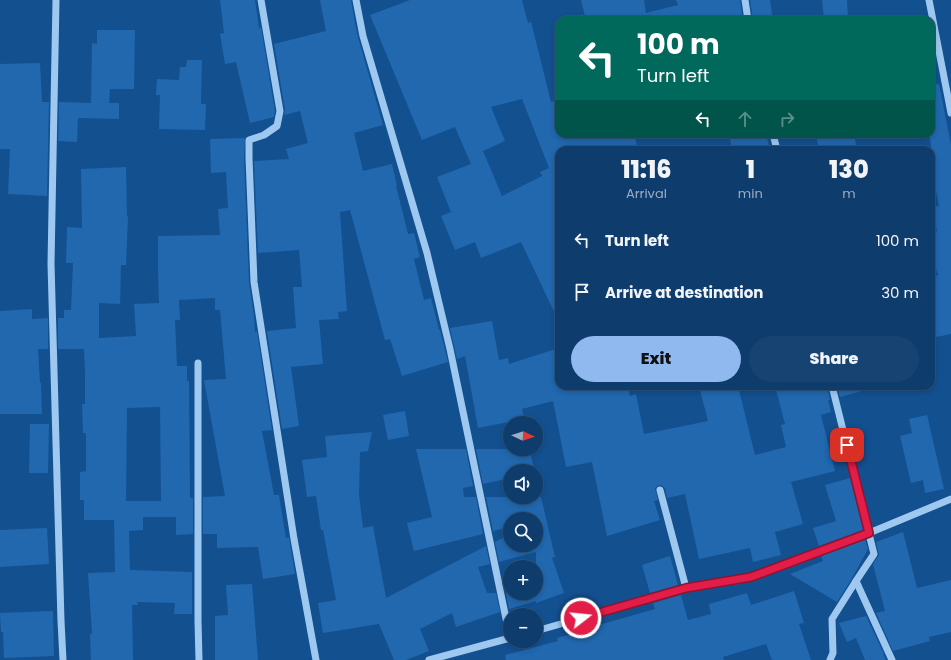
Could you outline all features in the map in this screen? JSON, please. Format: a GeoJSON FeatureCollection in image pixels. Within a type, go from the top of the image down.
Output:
{"type":"FeatureCollection","features":[{"type":"Feature","properties":{"kind":"street"},"geometry":{"type":"LineString","coordinates":[[56,0],[51,264],[63,660]]}},
{"type":"Feature","properties":{"kind":"street"},"geometry":{"type":"LineString","coordinates":[[262,0],[280,112],[277,126],[264,135],[249,140],[254,282],[294,539],[316,660]]}},
{"type":"Feature","properties":{"kind":"street"},"geometry":{"type":"LineString","coordinates":[[356,0],[363,36],[426,253],[450,349],[504,608]]}},
{"type":"Feature","properties":{"kind":"street"},"geometry":{"type":"LineString","coordinates":[[745,0],[747,16]]}},
{"type":"Feature","properties":{"kind":"street"},"geometry":{"type":"LineString","coordinates":[[929,0],[932,16]]}},
{"type":"Feature","properties":{"kind":"street"},"geometry":{"type":"LineString","coordinates":[[935,31],[951,112]]}},
{"type":"Feature","properties":{"kind":"street"},"geometry":{"type":"LineString","coordinates":[[198,363],[199,660]]}},
{"type":"Feature","properties":{"kind":"street"},"geometry":{"type":"LineString","coordinates":[[830,660],[833,654],[832,619],[874,554],[833,390]]}},
{"type":"Feature","properties":{"kind":"street"},"geometry":{"type":"LineString","coordinates":[[660,490],[686,588]]}},
{"type":"Feature","properties":{"kind":"street"},"geometry":{"type":"LineString","coordinates":[[543,629],[686,588],[751,577],[869,533],[951,499]]}},
{"type":"Feature","properties":{"kind":"street"},"geometry":{"type":"LineString","coordinates":[[856,581],[892,660]]}},
{"type":"Feature","properties":{"kind":"street"},"geometry":{"type":"LineString","coordinates":[[429,660],[503,640]]}},
{"type":"Feature","properties":{"kind":"building"},"geometry":{"type":"Polygon","coordinates":[[[220,0],[255,0],[275,111],[274,117],[250,123],[236,62],[225,64],[220,34],[224,33],[220,0]]]}},
{"type":"Feature","properties":{"kind":"building"},"geometry":{"type":"Polygon","coordinates":[[[320,0],[351,0],[358,37],[383,125],[354,133],[363,171],[392,164],[408,234],[414,233],[420,257],[414,259],[424,300],[431,298],[448,362],[402,376],[390,339],[385,340],[350,210],[340,212],[347,311],[338,312],[339,319],[319,320],[323,364],[291,367],[299,426],[282,429],[267,331],[296,328],[293,287],[302,287],[299,250],[258,253],[254,161],[289,159],[286,149],[308,143],[300,111],[284,115],[285,110],[274,44],[326,31],[320,0]]]}},
{"type":"Feature","properties":{"kind":"building"},"geometry":{"type":"Polygon","coordinates":[[[410,0],[522,0],[528,23],[531,22],[551,102],[555,100],[555,138],[635,138],[637,146],[555,146],[555,314],[521,242],[481,258],[475,242],[455,250],[441,216],[451,212],[437,177],[471,164],[455,127],[422,140],[370,15],[410,0]],[[522,99],[491,107],[505,141],[483,151],[502,196],[542,176],[540,172],[549,168],[522,99]]]}},
{"type":"Feature","properties":{"kind":"building"},"geometry":{"type":"Polygon","coordinates":[[[581,0],[644,0],[646,13],[678,5],[676,0],[740,0],[742,16],[585,16],[581,0]]]}},
{"type":"Feature","properties":{"kind":"building"},"geometry":{"type":"Polygon","coordinates":[[[750,0],[770,0],[772,16],[752,16],[750,0]]]}},
{"type":"Feature","properties":{"kind":"building"},"geometry":{"type":"Polygon","coordinates":[[[822,0],[847,0],[848,16],[824,16],[822,0]]]}},
{"type":"Feature","properties":{"kind":"building"},"geometry":{"type":"Polygon","coordinates":[[[97,30],[135,30],[134,89],[110,89],[109,103],[119,103],[119,119],[78,118],[77,142],[58,141],[59,102],[91,103],[92,43],[97,44],[97,30]]]}},
{"type":"Feature","properties":{"kind":"building"},"geometry":{"type":"Polygon","coordinates":[[[187,60],[202,60],[201,104],[206,104],[205,130],[159,129],[160,95],[156,95],[157,79],[179,80],[180,67],[186,67],[187,60]]]}},
{"type":"Feature","properties":{"kind":"building"},"geometry":{"type":"Polygon","coordinates":[[[40,63],[42,102],[49,102],[47,196],[8,194],[10,149],[0,149],[0,64],[40,63]]]}},
{"type":"Feature","properties":{"kind":"building"},"geometry":{"type":"Polygon","coordinates":[[[935,84],[939,84],[951,145],[951,334],[935,337],[935,275],[938,275],[935,266],[935,231],[937,231],[935,221],[935,207],[939,206],[935,187],[935,146],[931,146],[930,138],[935,138],[935,84]]]}},
{"type":"Feature","properties":{"kind":"building"},"geometry":{"type":"Polygon","coordinates":[[[245,138],[244,158],[249,282],[255,332],[257,331],[272,430],[262,431],[274,495],[279,495],[286,538],[289,537],[295,574],[263,579],[258,547],[217,548],[217,534],[203,534],[203,497],[225,496],[204,380],[226,379],[220,310],[215,310],[215,298],[179,300],[180,320],[175,320],[177,366],[187,366],[187,381],[189,381],[190,498],[193,498],[193,534],[176,535],[176,517],[143,517],[143,530],[129,531],[130,570],[192,572],[192,614],[174,614],[175,603],[137,602],[138,605],[132,605],[133,660],[91,660],[90,634],[92,634],[88,573],[115,572],[114,520],[84,520],[84,500],[80,500],[80,472],[86,471],[86,433],[83,433],[82,404],[85,404],[84,349],[58,349],[58,318],[64,318],[64,310],[71,310],[73,263],[66,263],[67,227],[82,228],[81,169],[126,167],[128,216],[126,265],[121,265],[120,304],[99,303],[99,338],[136,336],[134,304],[159,303],[158,236],[220,235],[218,209],[228,208],[226,172],[211,173],[210,139],[245,138]],[[160,407],[127,408],[126,501],[161,501],[160,407]]]}},
{"type":"Feature","properties":{"kind":"building"},"geometry":{"type":"Polygon","coordinates":[[[730,138],[767,138],[769,146],[731,146],[730,138]]]}},
{"type":"Feature","properties":{"kind":"building"},"geometry":{"type":"Polygon","coordinates":[[[817,138],[855,138],[856,146],[818,146],[817,138]]]}},
{"type":"Feature","properties":{"kind":"building"},"geometry":{"type":"Polygon","coordinates":[[[32,309],[32,319],[48,318],[48,349],[38,349],[42,414],[0,414],[0,311],[32,309]]]}},
{"type":"Feature","properties":{"kind":"building"},"geometry":{"type":"Polygon","coordinates":[[[492,321],[499,360],[508,358],[509,364],[555,349],[555,390],[629,390],[630,396],[636,394],[644,434],[708,421],[700,390],[739,390],[755,455],[786,447],[781,425],[785,424],[776,390],[828,390],[830,400],[828,400],[831,412],[821,415],[835,471],[791,482],[803,524],[775,532],[781,555],[753,562],[750,548],[699,559],[685,494],[667,498],[665,488],[661,485],[655,488],[658,500],[654,501],[660,520],[607,536],[592,462],[566,467],[553,401],[522,409],[523,416],[503,416],[503,423],[478,428],[465,356],[457,359],[450,328],[492,321]]]}},
{"type":"Feature","properties":{"kind":"building"},"geometry":{"type":"Polygon","coordinates":[[[838,390],[862,390],[862,391],[840,397],[838,390]]]}},
{"type":"Feature","properties":{"kind":"building"},"geometry":{"type":"Polygon","coordinates":[[[405,411],[409,436],[388,440],[383,415],[405,411]]]}},
{"type":"Feature","properties":{"kind":"building"},"geometry":{"type":"Polygon","coordinates":[[[927,415],[944,489],[925,493],[923,480],[911,483],[900,436],[912,433],[909,419],[927,415]]]}},
{"type":"Feature","properties":{"kind":"building"},"geometry":{"type":"Polygon","coordinates":[[[30,424],[49,424],[48,473],[29,473],[30,424]]]}},
{"type":"Feature","properties":{"kind":"building"},"geometry":{"type":"Polygon","coordinates":[[[372,432],[368,451],[360,452],[359,495],[363,528],[373,526],[386,598],[486,546],[490,564],[478,567],[487,593],[496,593],[500,612],[456,627],[452,613],[420,629],[429,651],[406,660],[394,660],[379,624],[323,633],[318,603],[336,600],[323,530],[321,530],[316,496],[307,497],[302,460],[327,457],[325,436],[372,432]]]}},
{"type":"Feature","properties":{"kind":"building"},"geometry":{"type":"Polygon","coordinates":[[[416,449],[466,449],[473,486],[463,488],[464,497],[476,497],[483,534],[414,551],[407,523],[432,517],[416,449]]]}},
{"type":"Feature","properties":{"kind":"building"},"geometry":{"type":"Polygon","coordinates":[[[476,449],[503,449],[503,456],[531,456],[533,464],[503,464],[503,480],[483,484],[476,449]]]}},
{"type":"Feature","properties":{"kind":"building"},"geometry":{"type":"Polygon","coordinates":[[[850,478],[863,530],[819,546],[813,528],[836,521],[825,485],[850,478]]]}},
{"type":"Feature","properties":{"kind":"building"},"geometry":{"type":"Polygon","coordinates":[[[486,497],[503,497],[503,504],[543,504],[555,557],[552,558],[564,593],[536,603],[536,601],[509,608],[507,600],[543,600],[543,560],[536,560],[536,552],[543,552],[543,512],[503,512],[503,529],[493,531],[486,497]]]}},
{"type":"Feature","properties":{"kind":"building"},"geometry":{"type":"Polygon","coordinates":[[[47,528],[49,564],[0,567],[0,530],[47,528]]]}},
{"type":"Feature","properties":{"kind":"building"},"geometry":{"type":"Polygon","coordinates":[[[903,532],[917,588],[951,580],[951,632],[929,637],[930,641],[893,651],[876,613],[885,611],[873,564],[879,555],[876,542],[903,532]]]}},
{"type":"Feature","properties":{"kind":"building"},"geometry":{"type":"Polygon","coordinates":[[[503,538],[503,552],[536,552],[499,562],[495,542],[503,538]]]}},
{"type":"Feature","properties":{"kind":"building"},"geometry":{"type":"Polygon","coordinates":[[[865,540],[868,549],[837,602],[790,574],[823,561],[821,556],[865,540]]]}},
{"type":"Feature","properties":{"kind":"building"},"geometry":{"type":"Polygon","coordinates":[[[670,556],[678,585],[650,593],[642,565],[670,556]]]}},
{"type":"Feature","properties":{"kind":"building"},"geometry":{"type":"Polygon","coordinates":[[[252,584],[258,660],[215,660],[215,616],[228,615],[226,585],[252,584]]]}},
{"type":"Feature","properties":{"kind":"building"},"geometry":{"type":"Polygon","coordinates":[[[794,591],[804,623],[799,624],[811,660],[772,660],[766,644],[723,657],[724,660],[506,660],[505,655],[532,648],[543,648],[543,645],[558,641],[557,638],[655,609],[653,603],[681,595],[688,620],[711,614],[709,604],[747,593],[751,605],[794,591]]]}},
{"type":"Feature","properties":{"kind":"building"},"geometry":{"type":"Polygon","coordinates":[[[53,611],[54,656],[4,658],[3,632],[1,632],[0,613],[53,611]]]}},
{"type":"Feature","properties":{"kind":"building"},"geometry":{"type":"Polygon","coordinates":[[[866,616],[886,660],[865,660],[856,638],[847,642],[839,623],[866,616]]]}},
{"type":"Feature","properties":{"kind":"route"},"geometry":{"type":"LineString","coordinates":[[581,618],[686,588],[751,577],[869,533],[847,445]]}}]}
